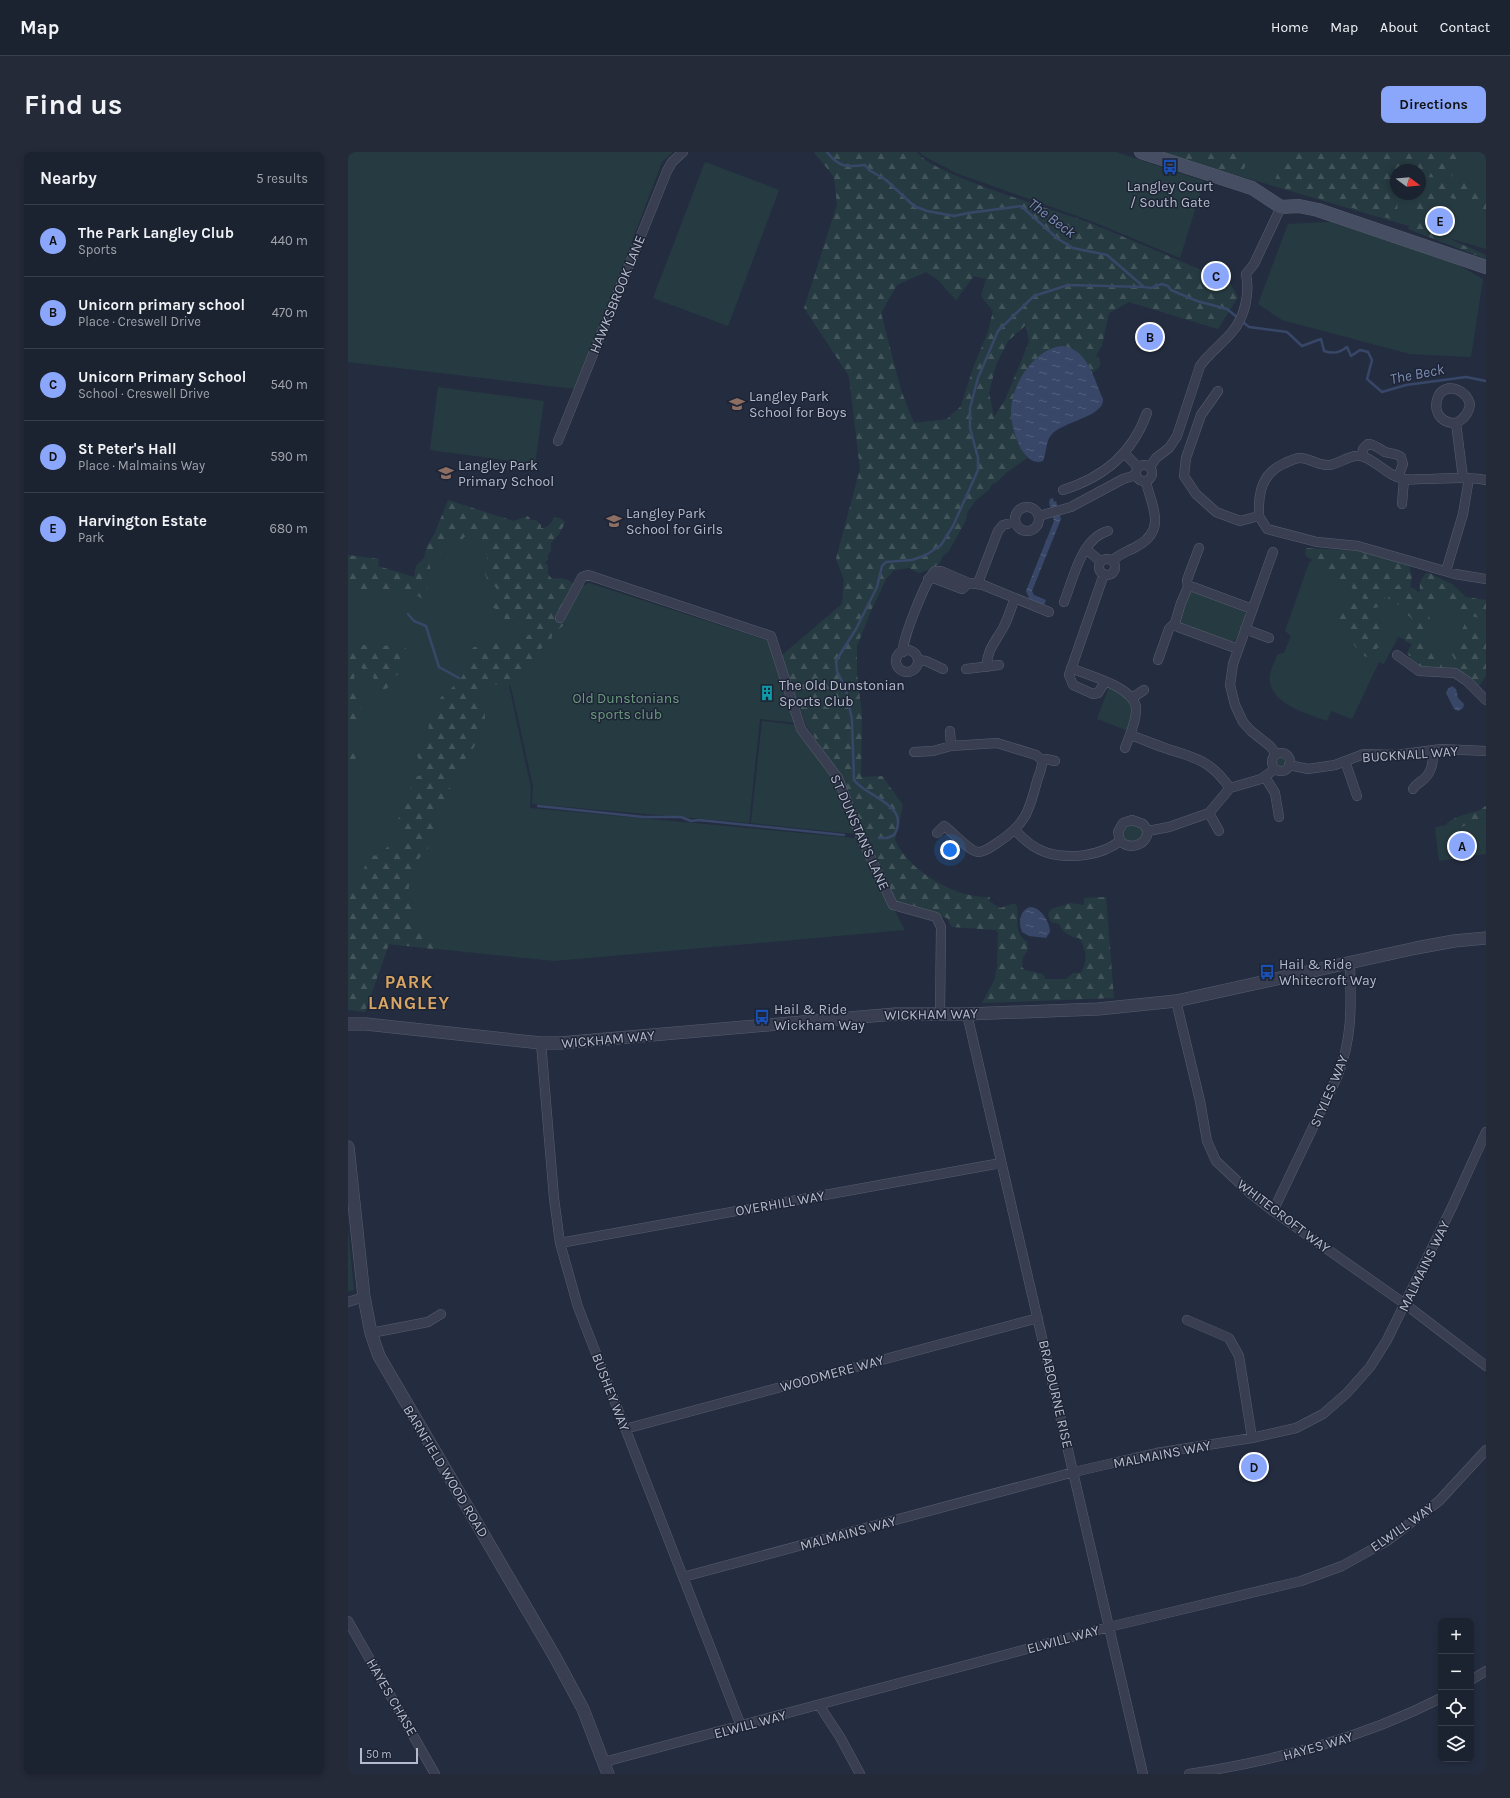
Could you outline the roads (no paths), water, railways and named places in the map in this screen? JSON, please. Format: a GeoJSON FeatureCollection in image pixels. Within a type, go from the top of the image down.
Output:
{"type":"FeatureCollection","features":[{"type":"Feature","properties":{"kind":"main road"},"geometry":{"type":"LineString","coordinates":[[1141,152],[1252,188],[1281,207],[1299,206],[1318,210],[1486,267]]}},
{"type":"Feature","properties":{"kind":"street","name":"HAWKSBROOK LANE"},"geometry":{"type":"LineString","coordinates":[[558,441],[667,171],[672,162],[683,152]]}},
{"type":"Feature","properties":{"kind":"street"},"geometry":{"type":"LineString","coordinates":[[1150,467],[1156,458],[1167,450],[1172,444],[1179,430],[1200,366],[1205,358],[1232,332],[1237,324],[1248,292],[1246,274],[1254,264],[1281,207]]}},
{"type":"Feature","properties":{"kind":"street"},"geometry":{"type":"LineString","coordinates":[[1218,391],[1201,415],[1186,458],[1184,476],[1196,494],[1216,512],[1240,522],[1259,516]]}},
{"type":"Feature","properties":{"kind":"street"},"geometry":{"type":"LineString","coordinates":[[1063,490],[1096,476],[1124,453],[1136,438],[1147,414]]}},
{"type":"Feature","properties":{"kind":"street"},"geometry":{"type":"LineString","coordinates":[[1446,572],[1463,514],[1470,482],[1466,478],[1456,423]]}},
{"type":"Feature","properties":{"kind":"street"},"geometry":{"type":"LineString","coordinates":[[1362,456],[1363,449],[1368,444],[1374,445],[1388,452],[1398,454],[1403,460],[1401,478],[1402,504]]}},
{"type":"Feature","properties":{"kind":"street"},"geometry":{"type":"LineString","coordinates":[[1124,453],[1137,471],[1139,480],[1146,482]]}},
{"type":"Feature","properties":{"kind":"street"},"geometry":{"type":"LineString","coordinates":[[1486,480],[1466,478],[1401,478],[1362,456],[1355,456],[1337,463],[1326,465],[1299,458],[1276,467],[1269,473],[1264,482],[1258,500],[1259,516],[1267,529],[1317,542],[1358,546],[1446,572],[1486,579]]}},
{"type":"Feature","properties":{"kind":"street"},"geometry":{"type":"LineString","coordinates":[[1039,516],[1071,507],[1124,479],[1137,471],[1143,465],[1150,467]]}},
{"type":"Feature","properties":{"kind":"street"},"geometry":{"type":"LineString","coordinates":[[1146,482],[1152,476],[1152,469],[1150,467]]}},
{"type":"Feature","properties":{"kind":"street"},"geometry":{"type":"LineString","coordinates":[[1112,561],[1124,552],[1144,542],[1153,529],[1155,512],[1146,482]]}},
{"type":"Feature","properties":{"kind":"street"},"geometry":{"type":"LineString","coordinates":[[1023,507],[1034,509],[1039,516],[1036,527],[1029,531],[1021,530],[1015,522],[1017,512],[1023,507]]}},
{"type":"Feature","properties":{"kind":"street"},"geometry":{"type":"LineString","coordinates":[[903,652],[903,641],[928,579],[936,579],[962,589],[974,583],[998,531],[1003,525],[1015,522]]}},
{"type":"Feature","properties":{"kind":"street"},"geometry":{"type":"LineString","coordinates":[[1064,602],[1080,557],[1097,537],[1108,532]]}},
{"type":"Feature","properties":{"kind":"street"},"geometry":{"type":"LineString","coordinates":[[1188,588],[1187,580],[1199,548]]}},
{"type":"Feature","properties":{"kind":"street"},"geometry":{"type":"LineString","coordinates":[[1086,549],[1100,561]]}},
{"type":"Feature","properties":{"kind":"street"},"geometry":{"type":"LineString","coordinates":[[1273,552],[1238,649],[1230,680],[1231,692],[1235,705],[1247,727],[1270,746],[1276,754]]}},
{"type":"Feature","properties":{"kind":"street"},"geometry":{"type":"LineString","coordinates":[[1107,558],[1112,561],[1115,567],[1113,572],[1108,575],[1104,574],[1099,569],[1100,561],[1107,558]]}},
{"type":"Feature","properties":{"kind":"street"},"geometry":{"type":"LineString","coordinates":[[1104,574],[1071,668],[1069,678],[1073,685],[1096,694],[1107,683]]}},
{"type":"Feature","properties":{"kind":"street","name":"ST DUNSTAN'S LANE"},"geometry":{"type":"LineString","coordinates":[[560,618],[582,577],[588,575],[771,636],[801,729],[838,778],[859,833],[893,904],[936,917],[941,927],[940,1014]]}},
{"type":"Feature","properties":{"kind":"street"},"geometry":{"type":"LineString","coordinates":[[974,583],[1048,612]]}},
{"type":"Feature","properties":{"kind":"street"},"geometry":{"type":"LineString","coordinates":[[1158,660],[1169,629],[1175,623],[1184,592],[1188,588],[1192,587],[1252,609]]}},
{"type":"Feature","properties":{"kind":"street"},"geometry":{"type":"LineString","coordinates":[[987,666],[990,649],[1003,628],[1015,598]]}},
{"type":"Feature","properties":{"kind":"street"},"geometry":{"type":"LineString","coordinates":[[1175,623],[1178,627],[1238,649]]}},
{"type":"Feature","properties":{"kind":"street"},"geometry":{"type":"LineString","coordinates":[[1245,629],[1269,638]]}},
{"type":"Feature","properties":{"kind":"street"},"geometry":{"type":"LineString","coordinates":[[908,651],[914,653],[918,660],[917,666],[908,672],[901,670],[896,661],[899,655],[908,651]]}},
{"type":"Feature","properties":{"kind":"street"},"geometry":{"type":"LineString","coordinates":[[1397,655],[1419,671],[1455,673],[1467,681],[1486,700]]}},
{"type":"Feature","properties":{"kind":"street"},"geometry":{"type":"LineString","coordinates":[[918,660],[926,661],[943,669]]}},
{"type":"Feature","properties":{"kind":"street"},"geometry":{"type":"LineString","coordinates":[[966,669],[998,665]]}},
{"type":"Feature","properties":{"kind":"street"},"geometry":{"type":"LineString","coordinates":[[1071,668],[1124,690],[1132,698],[1136,712],[1125,748]]}},
{"type":"Feature","properties":{"kind":"street"},"geometry":{"type":"LineString","coordinates":[[1132,698],[1144,690]]}},
{"type":"Feature","properties":{"kind":"street"},"geometry":{"type":"LineString","coordinates":[[950,731],[951,746]]}},
{"type":"Feature","properties":{"kind":"street"},"geometry":{"type":"LineString","coordinates":[[1130,735],[1161,747],[1197,758],[1218,774],[1230,788],[1209,813],[1169,827],[1148,831]]}},
{"type":"Feature","properties":{"kind":"street"},"geometry":{"type":"LineString","coordinates":[[914,752],[933,751],[951,746],[1002,743],[1036,755],[1042,760],[1046,759],[1055,761]]}},
{"type":"Feature","properties":{"kind":"street"},"geometry":{"type":"LineString","coordinates":[[1413,788],[1417,783],[1426,777],[1431,770],[1433,750]]}},
{"type":"Feature","properties":{"kind":"street","name":"BUCKNALL WAY"},"geometry":{"type":"LineString","coordinates":[[1230,788],[1265,777],[1274,769],[1284,771],[1289,765],[1308,769],[1334,765],[1364,754],[1396,755],[1433,750],[1486,751]]}},
{"type":"Feature","properties":{"kind":"street"},"geometry":{"type":"LineString","coordinates":[[1274,769],[1271,761],[1276,754],[1281,753],[1286,755],[1290,760],[1289,765]]}},
{"type":"Feature","properties":{"kind":"street"},"geometry":{"type":"LineString","coordinates":[[944,826],[958,836],[970,849],[978,852],[990,848],[1015,830],[1029,808],[1042,760]]}},
{"type":"Feature","properties":{"kind":"street"},"geometry":{"type":"LineString","coordinates":[[1345,761],[1357,796]]}},
{"type":"Feature","properties":{"kind":"street"},"geometry":{"type":"LineString","coordinates":[[1265,777],[1275,793],[1279,817]]}},
{"type":"Feature","properties":{"kind":"street"},"geometry":{"type":"LineString","coordinates":[[1209,813],[1220,831]]}},
{"type":"Feature","properties":{"kind":"street"},"geometry":{"type":"LineString","coordinates":[[937,833],[944,826],[948,817]]}},
{"type":"Feature","properties":{"kind":"street"},"geometry":{"type":"LineString","coordinates":[[1120,820],[1136,821],[1145,826],[1148,831],[1144,840],[1137,846],[1128,846],[1120,841],[1118,832],[1120,820]]}},
{"type":"Feature","properties":{"kind":"street"},"geometry":{"type":"LineString","coordinates":[[1015,830],[1034,846],[1044,852],[1055,854],[1080,855],[1100,852],[1109,849],[1120,841]]}},
{"type":"Feature","properties":{"kind":"street","name":"WICKHAM WAY"},"geometry":{"type":"LineString","coordinates":[[348,1024],[372,1025],[541,1043],[560,1043],[895,1014],[966,1014],[1098,1009],[1176,1001],[1454,941],[1486,938]]}},
{"type":"Feature","properties":{"kind":"street","name":"STYLES WAY"},"geometry":{"type":"LineString","coordinates":[[1273,1211],[1338,1075],[1346,1055],[1351,1016],[1350,963]]}},
{"type":"Feature","properties":{"kind":"street","name":"WHITECROFT WAY"},"geometry":{"type":"LineString","coordinates":[[1176,1001],[1200,1101],[1206,1141],[1216,1162],[1250,1193],[1273,1211],[1405,1304],[1486,1366]]}},
{"type":"Feature","properties":{"kind":"street","name":"BRABOURNE RISE"},"geometry":{"type":"LineString","coordinates":[[966,1014],[1074,1472],[1143,1774]]}},
{"type":"Feature","properties":{"kind":"street","name":"BUSHEY WAY"},"geometry":{"type":"LineString","coordinates":[[541,1043],[554,1198],[560,1243],[578,1307],[741,1726]]}},
{"type":"Feature","properties":{"kind":"street","name":"MALMAINS WAY"},"geometry":{"type":"LineString","coordinates":[[683,1578],[1074,1472],[1156,1453],[1252,1438],[1296,1428],[1323,1414],[1347,1393],[1370,1366],[1388,1340],[1486,1132]]}},
{"type":"Feature","properties":{"kind":"street","name":"BARNFIELD WOOD ROAD"},"geometry":{"type":"LineString","coordinates":[[348,1147],[364,1297],[371,1333],[384,1367],[509,1576],[555,1657],[583,1708],[606,1768]]}},
{"type":"Feature","properties":{"kind":"street","name":"OVERHILL WAY"},"geometry":{"type":"LineString","coordinates":[[560,1243],[1001,1163]]}},
{"type":"Feature","properties":{"kind":"street"},"geometry":{"type":"LineString","coordinates":[[348,1302],[364,1297]]}},
{"type":"Feature","properties":{"kind":"street"},"geometry":{"type":"LineString","coordinates":[[371,1333],[428,1322],[441,1314]]}},
{"type":"Feature","properties":{"kind":"street","name":"WOODMERE WAY"},"geometry":{"type":"LineString","coordinates":[[625,1429],[1038,1318]]}},
{"type":"Feature","properties":{"kind":"street"},"geometry":{"type":"LineString","coordinates":[[1187,1320],[1228,1338],[1235,1346],[1239,1356],[1252,1438]]}},
{"type":"Feature","properties":{"kind":"street","name":"ELWILL WAY"},"geometry":{"type":"LineString","coordinates":[[606,1768],[741,1726],[1109,1627],[1302,1581],[1342,1566],[1387,1541],[1439,1501],[1486,1450]]}},
{"type":"Feature","properties":{"kind":"street","name":"HAYES CHASE"},"geometry":{"type":"LineString","coordinates":[[348,1621],[435,1774]]}},
{"type":"Feature","properties":{"kind":"street"},"geometry":{"type":"LineString","coordinates":[[1474,1678],[1486,1671]]}},
{"type":"Feature","properties":{"kind":"street","name":"HAYES WAY"},"geometry":{"type":"LineString","coordinates":[[1189,1774],[1256,1762],[1300,1752],[1347,1738],[1386,1724],[1438,1699]]}},
{"type":"Feature","properties":{"kind":"street"},"geometry":{"type":"LineString","coordinates":[[819,1706],[840,1737],[860,1774]]}},
{"type":"Feature","properties":{"kind":"water"},"geometry":{"type":"Polygon","coordinates":[[[1062,346],[1071,348],[1078,353],[1089,366],[1103,399],[1102,405],[1097,410],[1064,426],[1052,434],[1048,440],[1043,461],[1036,462],[1029,459],[1023,452],[1015,435],[1011,417],[1012,400],[1015,389],[1026,369],[1042,354],[1062,346]]]}},
{"type":"Feature","properties":{"kind":"water"},"geometry":{"type":"Polygon","coordinates":[[[1053,498],[1054,502],[1056,501],[1061,519],[1032,591],[1034,595],[1046,600],[1044,605],[1030,600],[1026,591],[1054,521],[1049,503],[1050,499],[1053,498]]]}},
{"type":"Feature","properties":{"kind":"water"},"geometry":{"type":"Polygon","coordinates":[[[1452,686],[1456,689],[1458,698],[1464,704],[1463,708],[1458,711],[1454,709],[1446,693],[1452,686]]]}},
{"type":"Feature","properties":{"kind":"water"},"geometry":{"type":"Polygon","coordinates":[[[1030,907],[1041,912],[1047,920],[1050,932],[1046,938],[1029,936],[1022,932],[1020,920],[1024,911],[1030,907]]]}},
{"type":"Feature","properties":{"kind":"waterway","name":"The Beck"},"geometry":{"type":"LineString","coordinates":[[827,152],[840,164],[849,166],[865,165],[869,170],[886,180],[914,206],[927,211],[954,216],[1021,206],[1058,239],[1073,248],[1107,255],[1144,287],[1151,288],[1162,284],[1168,286],[1171,290],[1197,301],[1227,309],[1249,327],[1287,332],[1302,346],[1321,339],[1324,351],[1327,352],[1333,353],[1341,351],[1347,347],[1351,356],[1360,350],[1368,352],[1372,360],[1367,379],[1382,392],[1406,385],[1466,377],[1486,381]]}},
{"type":"Feature","properties":{"kind":"waterway"},"geometry":{"type":"LineString","coordinates":[[879,838],[887,838],[894,835],[898,825],[897,816],[885,803],[860,786],[854,780],[852,720],[846,690],[837,671],[836,661],[856,629],[877,587],[882,566],[886,562],[912,560],[926,555],[941,545],[953,526],[978,470],[978,458],[970,428],[970,408],[978,378],[998,331],[1034,296],[1068,285],[1144,287]]}},
{"type":"Feature","properties":{"kind":"waterway"},"geometry":{"type":"LineString","coordinates":[[408,614],[414,621],[426,626],[439,667],[459,678]]}},
{"type":"Feature","properties":{"kind":"waterway"},"geometry":{"type":"LineString","coordinates":[[538,806],[644,817],[681,817],[691,821],[699,820],[844,835]]}},
{"type":"Feature","properties":{"kind":"place","name":"Langley Court / South Gate"},"geometry":{"type":"Point","coordinates":[1170,167]}},
{"type":"Feature","properties":{"kind":"place","name":"Harvington Estate"},"geometry":{"type":"Point","coordinates":[1440,221]}},
{"type":"Feature","properties":{"kind":"place","name":"Unicorn Primary School"},"geometry":{"type":"Point","coordinates":[1216,276]}},
{"type":"Feature","properties":{"kind":"place","name":"Unicorn primary school"},"geometry":{"type":"Point","coordinates":[1150,337]}},
{"type":"Feature","properties":{"kind":"place","name":"Langley Park School for Boys"},"geometry":{"type":"Point","coordinates":[737,404]}},
{"type":"Feature","properties":{"kind":"place","name":"Langley Park Primary School"},"geometry":{"type":"Point","coordinates":[446,473]}},
{"type":"Feature","properties":{"kind":"place","name":"Langley Park School for Girls"},"geometry":{"type":"Point","coordinates":[614,521]}},
{"type":"Feature","properties":{"kind":"place","name":"The Old Dunstonian Sports Club"},"geometry":{"type":"Point","coordinates":[767,693]}},
{"type":"Feature","properties":{"kind":"place","name":"The Park Langley Club"},"geometry":{"type":"Point","coordinates":[1462,846]}},
{"type":"Feature","properties":{"kind":"place","name":"Hail & Ride Whitecroft Way"},"geometry":{"type":"Point","coordinates":[1267,972]}},
{"type":"Feature","properties":{"kind":"place","name":"Hail & Ride Wickham Way"},"geometry":{"type":"Point","coordinates":[762,1017]}},
{"type":"Feature","properties":{"kind":"place","name":"St Peter's Hall"},"geometry":{"type":"Point","coordinates":[1254,1467]}},
{"type":"Feature","properties":{"kind":"district","name":"PARK LANGLEY"},"geometry":{"type":"Point","coordinates":[409,992]}},
{"type":"Feature","properties":{"kind":"park label","name":"Old Dunstonians sports club"},"geometry":{"type":"Point","coordinates":[626,706]}}]}
